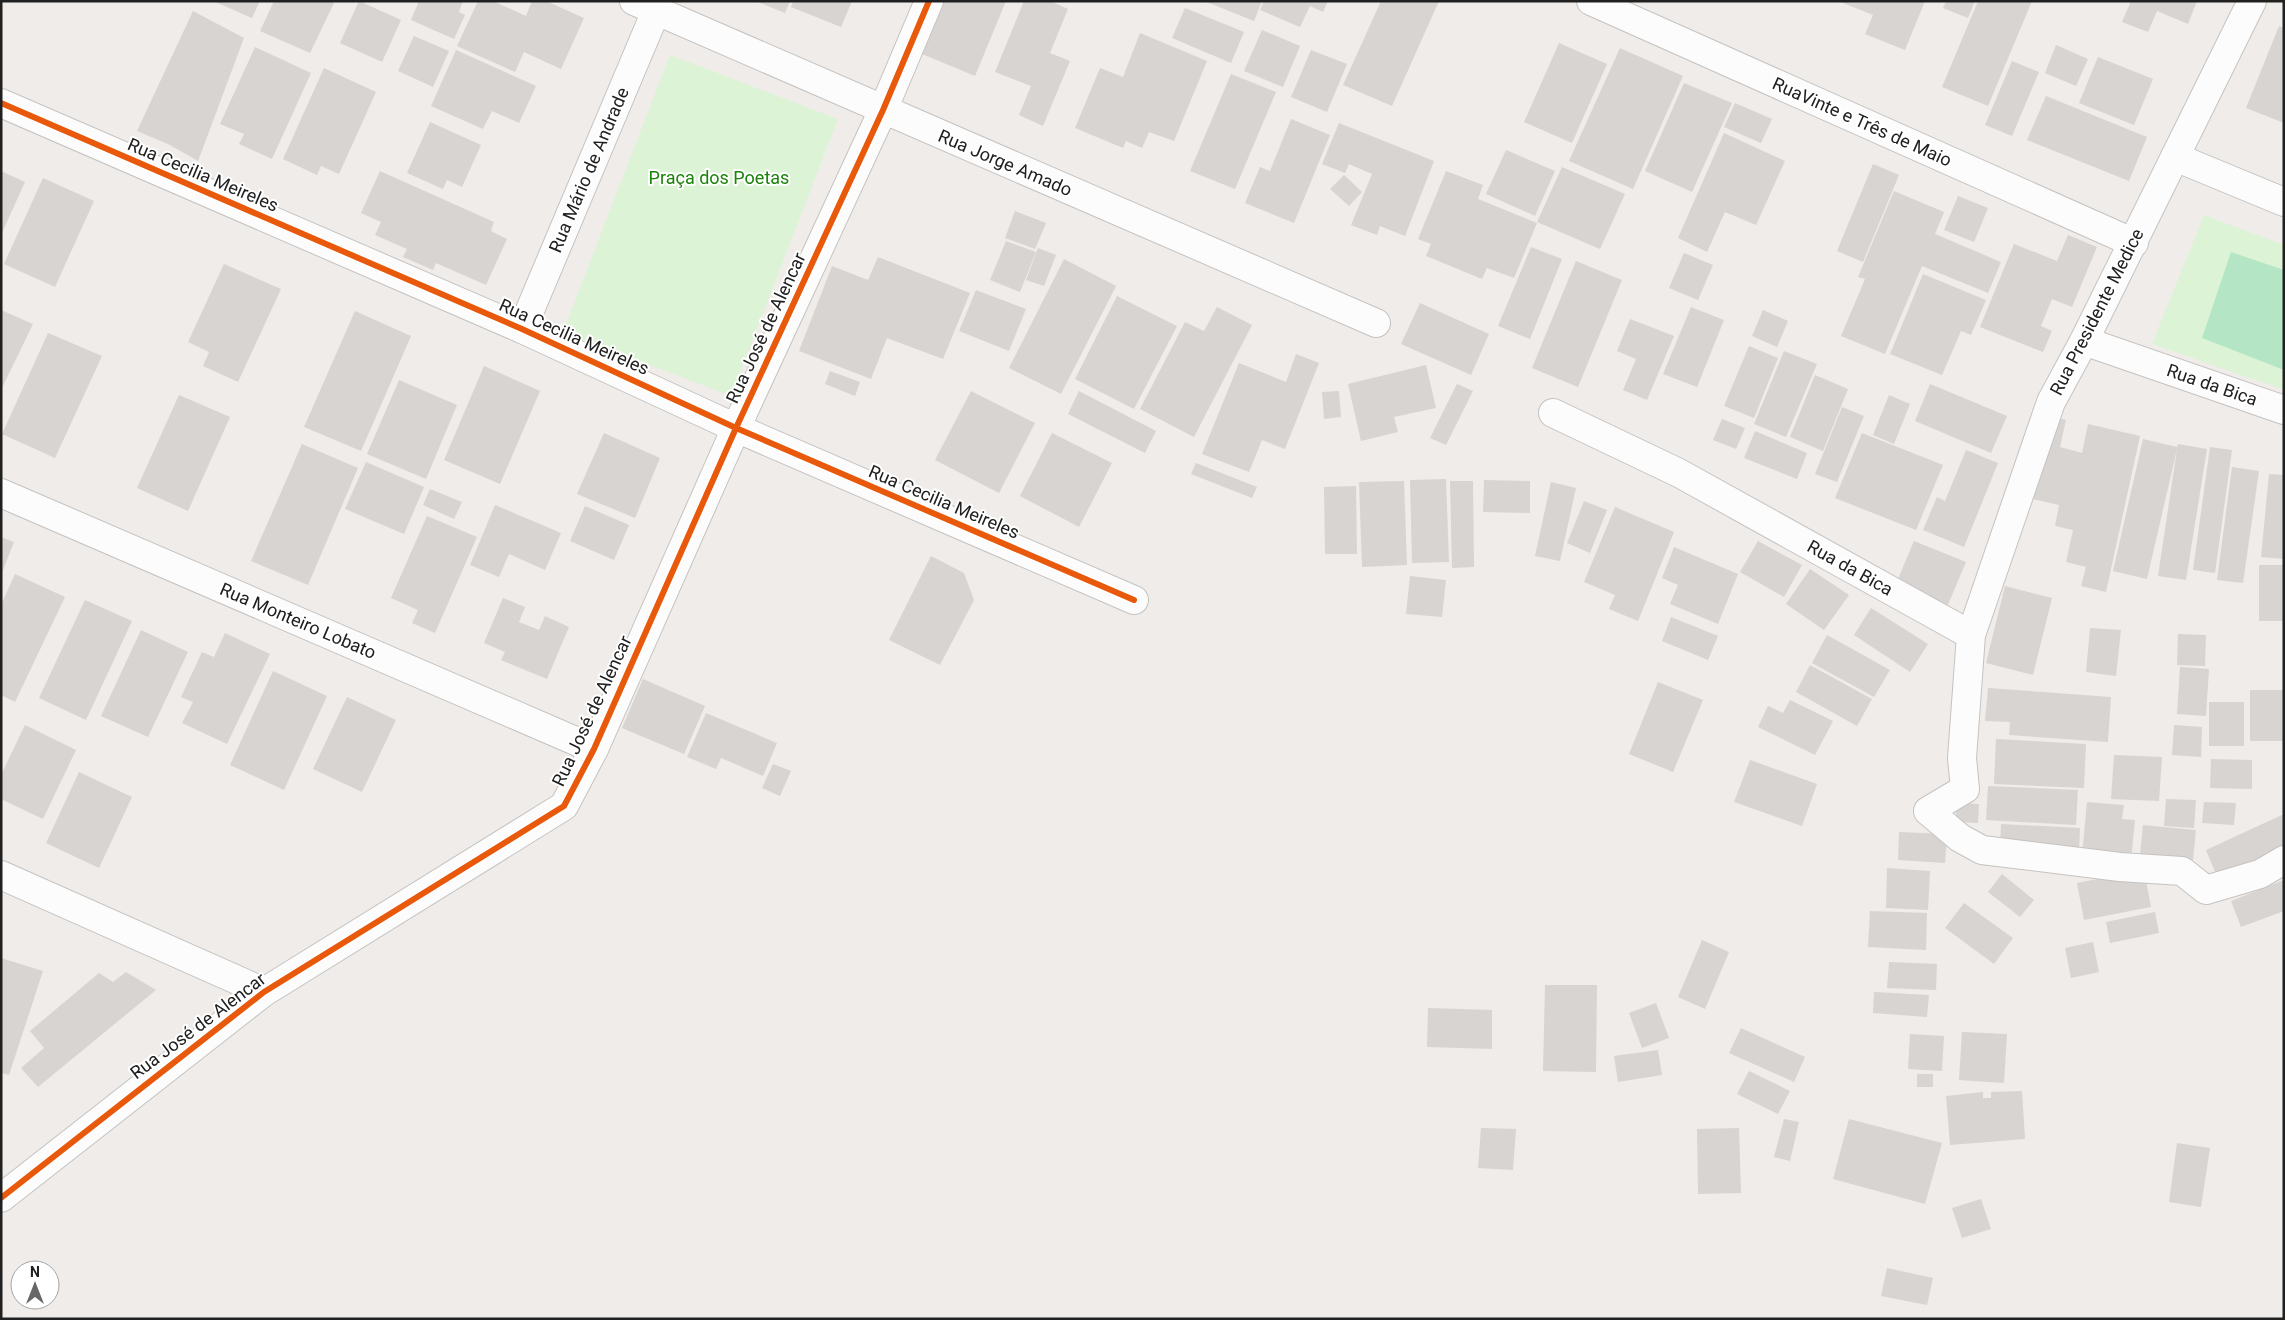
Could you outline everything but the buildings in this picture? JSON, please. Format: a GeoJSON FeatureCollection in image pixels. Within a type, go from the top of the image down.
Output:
{"type":"FeatureCollection","features":[{"type":"Feature","properties":{"kind":"street","name":"Rua José de Alencar"},"geometry":{"type":"LineString","coordinates":[[1,1198],[264,992],[564,806],[594,749],[736,428],[882,110],[929,1]]}},
{"type":"Feature","properties":{"kind":"street","name":"RuaVinte e Três de Maio"},"geometry":{"type":"LineString","coordinates":[[1591,1],[2134,243]]}},
{"type":"Feature","properties":{"kind":"street","name":"Rua Presidente Medice"},"geometry":{"type":"LineString","coordinates":[[1971,635],[2051,402],[2134,243],[2252,1]]}},
{"type":"Feature","properties":{"kind":"street","name":"Rua Jorge Amado"},"geometry":{"type":"LineString","coordinates":[[645,6],[1376,323]]}},
{"type":"Feature","properties":{"kind":"street","name":"Rua Mário de Andrade"},"geometry":{"type":"LineString","coordinates":[[522,330],[645,6]]}},
{"type":"Feature","properties":{"kind":"street","name":"Rua Cecilia Meireles"},"geometry":{"type":"LineString","coordinates":[[1,103],[522,330],[736,428],[1134,600]]}},
{"type":"Feature","properties":{"kind":"street"},"geometry":{"type":"LineString","coordinates":[[2175,157],[2284,202]]}},
{"type":"Feature","properties":{"kind":"street","name":"Rua da Bica"},"geometry":{"type":"LineString","coordinates":[[2084,341],[2284,410]]}},
{"type":"Feature","properties":{"kind":"street","name":"Rua da Bica"},"geometry":{"type":"LineString","coordinates":[[1553,413],[1679,473],[1971,635]]}},
{"type":"Feature","properties":{"kind":"street","name":"Rua Monteiro Lobato"},"geometry":{"type":"LineString","coordinates":[[1,493],[594,749]]}},
{"type":"Feature","properties":{"kind":"street"},"geometry":{"type":"LineString","coordinates":[[1971,635],[1962,758],[1965,789],[1928,811],[1960,838],[1982,850],[2120,868],[2182,871],[2206,890],[2260,874],[2284,860]]}},
{"type":"Feature","properties":{"kind":"street"},"geometry":{"type":"LineString","coordinates":[[1,875],[264,992]]}},
{"type":"Feature","properties":{"kind":"green space","name":"Praça dos Poetas"},"geometry":{"type":"Polygon","coordinates":[[[670,55],[838,119],[731,396],[563,332],[670,55]]]}},
{"type":"Feature","properties":{"kind":"green space"},"geometry":{"type":"Polygon","coordinates":[[[2204,215],[2284,245],[2284,390],[2152,344],[2204,215]]]}},
{"type":"Feature","properties":{"kind":"green space"},"geometry":{"type":"Polygon","coordinates":[[[2231,252],[2284,270],[2284,370],[2202,338],[2231,252]]]}},
{"type":"Feature","properties":{"kind":"cycle path"},"geometry":{"type":"LineString","coordinates":[[1,1198],[264,992],[564,806],[594,749],[736,428],[883,110],[929,1]]}},
{"type":"Feature","properties":{"kind":"cycle path"},"geometry":{"type":"LineString","coordinates":[[1,103],[522,329],[736,428],[1134,600]]}}]}
